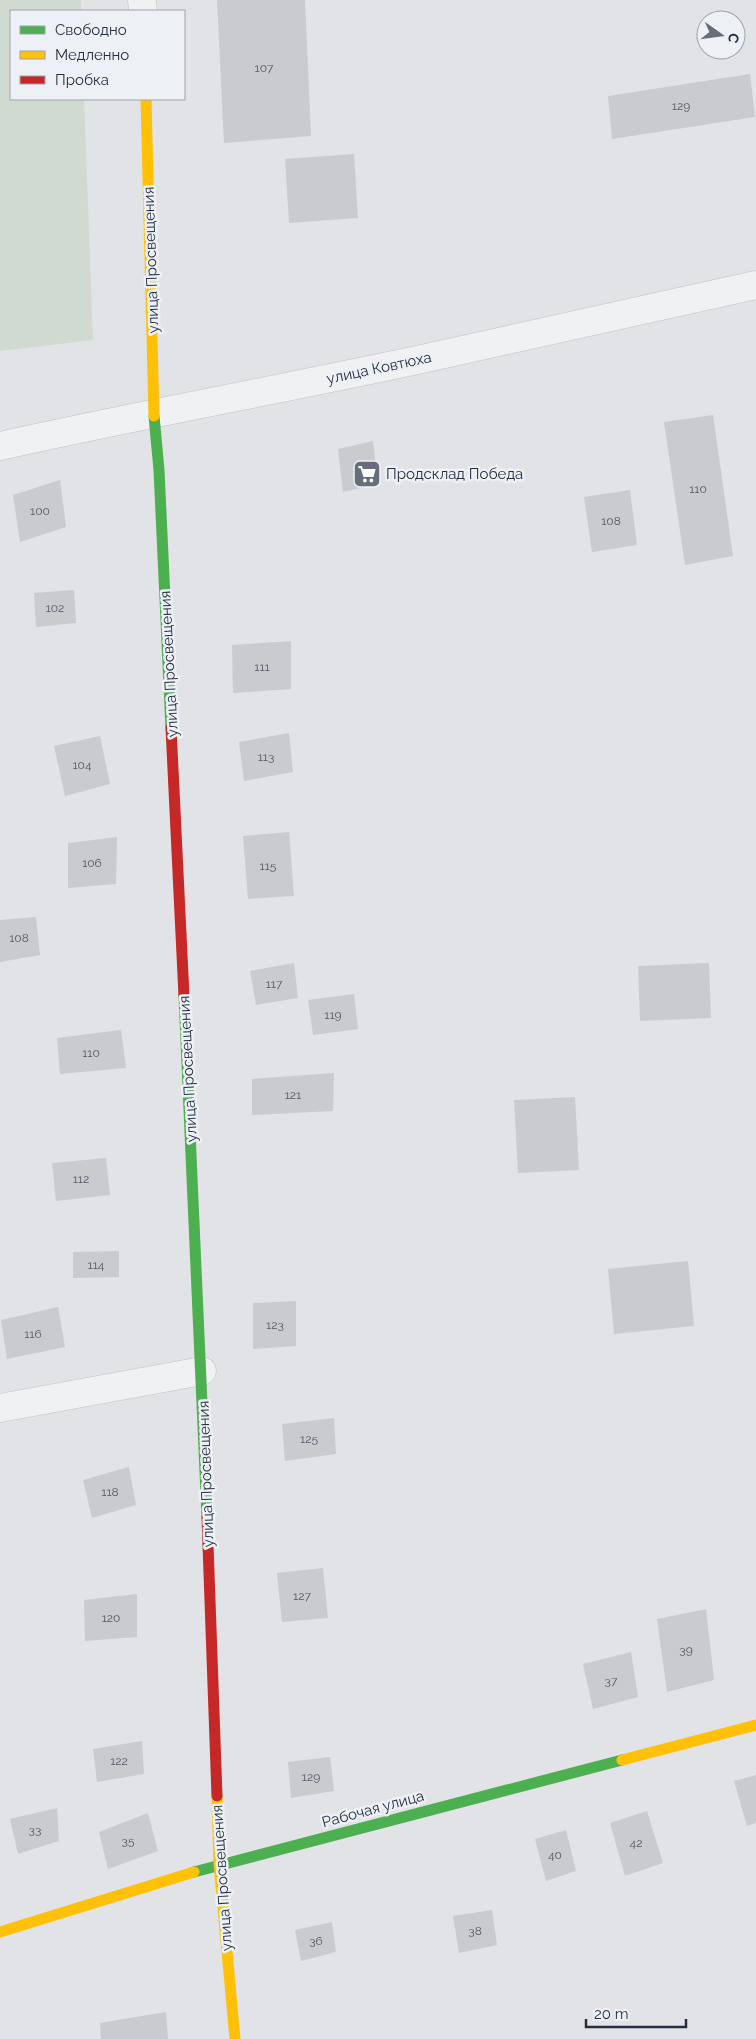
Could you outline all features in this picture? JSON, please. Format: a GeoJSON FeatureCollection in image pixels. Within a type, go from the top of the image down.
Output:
{"type":"FeatureCollection","features":[{"type":"Feature","properties":{"kind":"street","name":"улица Просвещения"},"geometry":{"type":"LineString","coordinates":[[146,100],[154,412],[159,470],[202,1372],[219,1864],[235,2039]]}},
{"type":"Feature","properties":{"kind":"street","name":"улица Ковтюха"},"geometry":{"type":"LineString","coordinates":[[0,446],[154,412],[207,404],[404,363],[756,285]]}},
{"type":"Feature","properties":{"kind":"street"},"geometry":{"type":"LineString","coordinates":[[0,1408],[202,1372]]}},
{"type":"Feature","properties":{"kind":"street","name":"Рабочая улица"},"geometry":{"type":"LineString","coordinates":[[0,1932],[219,1864],[756,1725]]}},
{"type":"Feature","properties":{"kind":"shaded area"},"geometry":{"type":"Polygon","coordinates":[[[0,0],[81,0],[81,10],[10,10],[10,100],[84,100],[93,340],[0,351],[0,0]]]}},
{"type":"Feature","properties":{"kind":"building"},"geometry":{"type":"Polygon","coordinates":[[[217,0],[305,0],[311,136],[224,143],[217,0]]]}},
{"type":"Feature","properties":{"kind":"building"},"geometry":{"type":"Polygon","coordinates":[[[750,74],[755,117],[612,139],[608,96],[750,74]]]}},
{"type":"Feature","properties":{"kind":"building"},"geometry":{"type":"Polygon","coordinates":[[[354,154],[358,218],[289,223],[285,159],[354,154]]]}},
{"type":"Feature","properties":{"kind":"building"},"geometry":{"type":"Polygon","coordinates":[[[713,415],[733,556],[685,565],[664,422],[713,415]]]}},
{"type":"Feature","properties":{"kind":"building"},"geometry":{"type":"Polygon","coordinates":[[[373,441],[378,484],[343,492],[338,449],[373,441]]]}},
{"type":"Feature","properties":{"kind":"building"},"geometry":{"type":"Polygon","coordinates":[[[60,480],[66,527],[20,542],[13,495],[60,480]]]}},
{"type":"Feature","properties":{"kind":"building"},"geometry":{"type":"Polygon","coordinates":[[[630,490],[637,545],[592,552],[584,497],[630,490]]]}},
{"type":"Feature","properties":{"kind":"building"},"geometry":{"type":"Polygon","coordinates":[[[74,590],[76,623],[36,627],[34,593],[74,590]]]}},
{"type":"Feature","properties":{"kind":"building"},"geometry":{"type":"Polygon","coordinates":[[[291,641],[291,689],[233,693],[232,645],[291,641]]]}},
{"type":"Feature","properties":{"kind":"building"},"geometry":{"type":"Polygon","coordinates":[[[289,733],[293,772],[244,781],[239,742],[289,733]]]}},
{"type":"Feature","properties":{"kind":"building"},"geometry":{"type":"Polygon","coordinates":[[[100,736],[110,784],[65,796],[54,746],[100,736]]]}},
{"type":"Feature","properties":{"kind":"building"},"geometry":{"type":"Polygon","coordinates":[[[289,832],[294,896],[248,899],[243,836],[289,832]]]}},
{"type":"Feature","properties":{"kind":"building"},"geometry":{"type":"Polygon","coordinates":[[[117,837],[116,884],[68,888],[68,843],[117,837]]]}},
{"type":"Feature","properties":{"kind":"building"},"geometry":{"type":"Polygon","coordinates":[[[36,917],[40,955],[0,962],[0,920],[36,917]]]}},
{"type":"Feature","properties":{"kind":"building"},"geometry":{"type":"Polygon","coordinates":[[[294,963],[298,998],[256,1005],[250,971],[294,963]]]}},
{"type":"Feature","properties":{"kind":"building"},"geometry":{"type":"Polygon","coordinates":[[[709,963],[711,1018],[640,1021],[638,966],[709,963]]]}},
{"type":"Feature","properties":{"kind":"building"},"geometry":{"type":"Polygon","coordinates":[[[354,994],[358,1029],[313,1035],[308,1000],[354,994]]]}},
{"type":"Feature","properties":{"kind":"building"},"geometry":{"type":"Polygon","coordinates":[[[121,1030],[126,1068],[60,1074],[57,1038],[121,1030]]]}},
{"type":"Feature","properties":{"kind":"building"},"geometry":{"type":"Polygon","coordinates":[[[334,1073],[333,1111],[252,1115],[252,1079],[334,1073]]]}},
{"type":"Feature","properties":{"kind":"building"},"geometry":{"type":"Polygon","coordinates":[[[575,1097],[579,1170],[518,1173],[514,1100],[575,1097]]]}},
{"type":"Feature","properties":{"kind":"building"},"geometry":{"type":"Polygon","coordinates":[[[106,1158],[110,1195],[56,1201],[52,1163],[106,1158]]]}},
{"type":"Feature","properties":{"kind":"building"},"geometry":{"type":"Polygon","coordinates":[[[119,1251],[119,1277],[73,1278],[73,1252],[119,1251]]]}},
{"type":"Feature","properties":{"kind":"building"},"geometry":{"type":"Polygon","coordinates":[[[688,1261],[694,1326],[614,1334],[608,1269],[688,1261]]]}},
{"type":"Feature","properties":{"kind":"building"},"geometry":{"type":"Polygon","coordinates":[[[296,1301],[296,1346],[253,1349],[253,1303],[296,1301]]]}},
{"type":"Feature","properties":{"kind":"building"},"geometry":{"type":"Polygon","coordinates":[[[58,1307],[65,1347],[7,1359],[1,1320],[58,1307]]]}},
{"type":"Feature","properties":{"kind":"building"},"geometry":{"type":"Polygon","coordinates":[[[334,1418],[336,1454],[285,1461],[282,1424],[334,1418]]]}},
{"type":"Feature","properties":{"kind":"building"},"geometry":{"type":"Polygon","coordinates":[[[129,1467],[136,1505],[92,1518],[83,1480],[129,1467]]]}},
{"type":"Feature","properties":{"kind":"building"},"geometry":{"type":"Polygon","coordinates":[[[323,1568],[328,1618],[282,1622],[277,1573],[323,1568]]]}},
{"type":"Feature","properties":{"kind":"building"},"geometry":{"type":"Polygon","coordinates":[[[137,1594],[137,1637],[85,1641],[84,1600],[137,1594]]]}},
{"type":"Feature","properties":{"kind":"building"},"geometry":{"type":"Polygon","coordinates":[[[706,1609],[714,1680],[667,1692],[657,1619],[706,1609]]]}},
{"type":"Feature","properties":{"kind":"building"},"geometry":{"type":"Polygon","coordinates":[[[631,1652],[638,1697],[593,1709],[583,1664],[631,1652]]]}},
{"type":"Feature","properties":{"kind":"building"},"geometry":{"type":"Polygon","coordinates":[[[142,1741],[144,1774],[97,1782],[93,1749],[142,1741]]]}},
{"type":"Feature","properties":{"kind":"building"},"geometry":{"type":"Polygon","coordinates":[[[330,1757],[334,1791],[291,1798],[288,1762],[330,1757]]]}},
{"type":"Feature","properties":{"kind":"building"},"geometry":{"type":"Polygon","coordinates":[[[756,1775],[756,1823],[747,1826],[734,1781],[756,1775]]]}},
{"type":"Feature","properties":{"kind":"building"},"geometry":{"type":"Polygon","coordinates":[[[57,1808],[59,1841],[18,1854],[10,1819],[57,1808]]]}},
{"type":"Feature","properties":{"kind":"building"},"geometry":{"type":"Polygon","coordinates":[[[647,1811],[663,1863],[625,1876],[610,1823],[647,1811]]]}},
{"type":"Feature","properties":{"kind":"building"},"geometry":{"type":"Polygon","coordinates":[[[148,1813],[158,1851],[108,1869],[99,1832],[148,1813]]]}},
{"type":"Feature","properties":{"kind":"building"},"geometry":{"type":"Polygon","coordinates":[[[566,1830],[576,1871],[546,1881],[535,1839],[566,1830]]]}},
{"type":"Feature","properties":{"kind":"building"},"geometry":{"type":"Polygon","coordinates":[[[492,1910],[497,1945],[459,1953],[453,1916],[492,1910]]]}},
{"type":"Feature","properties":{"kind":"building"},"geometry":{"type":"Polygon","coordinates":[[[332,1922],[336,1952],[301,1961],[295,1930],[332,1922]]]}},
{"type":"Feature","properties":{"kind":"building"},"geometry":{"type":"Polygon","coordinates":[[[166,2012],[168,2039],[101,2039],[100,2023],[166,2012]]]}},
{"type":"Feature","properties":{"kind":"traffic: fast"},"geometry":{"type":"LineString","coordinates":[[154,416],[159,470],[171,728]]}},
{"type":"Feature","properties":{"kind":"traffic: fast"},"geometry":{"type":"LineString","coordinates":[[184,996],[207,1517]]}},
{"type":"Feature","properties":{"kind":"traffic: fast"},"geometry":{"type":"LineString","coordinates":[[194,1872],[622,1760]]}},
{"type":"Feature","properties":{"kind":"traffic: slow"},"geometry":{"type":"LineString","coordinates":[[146,100],[154,416]]}},
{"type":"Feature","properties":{"kind":"traffic: slow"},"geometry":{"type":"LineString","coordinates":[[622,1760],[756,1725]]}},
{"type":"Feature","properties":{"kind":"traffic: slow"},"geometry":{"type":"LineString","coordinates":[[217,1796],[219,1864],[235,2039]]}},
{"type":"Feature","properties":{"kind":"traffic: slow"},"geometry":{"type":"LineString","coordinates":[[0,1932],[194,1872]]}},
{"type":"Feature","properties":{"kind":"traffic: jam"},"geometry":{"type":"LineString","coordinates":[[171,728],[184,996]]}},
{"type":"Feature","properties":{"kind":"traffic: jam"},"geometry":{"type":"LineString","coordinates":[[207,1517],[217,1796]]}},
{"type":"Feature","properties":{"kind":"place","name":"Продсклад Победа"},"geometry":{"type":"Point","coordinates":[367,474]}}]}
